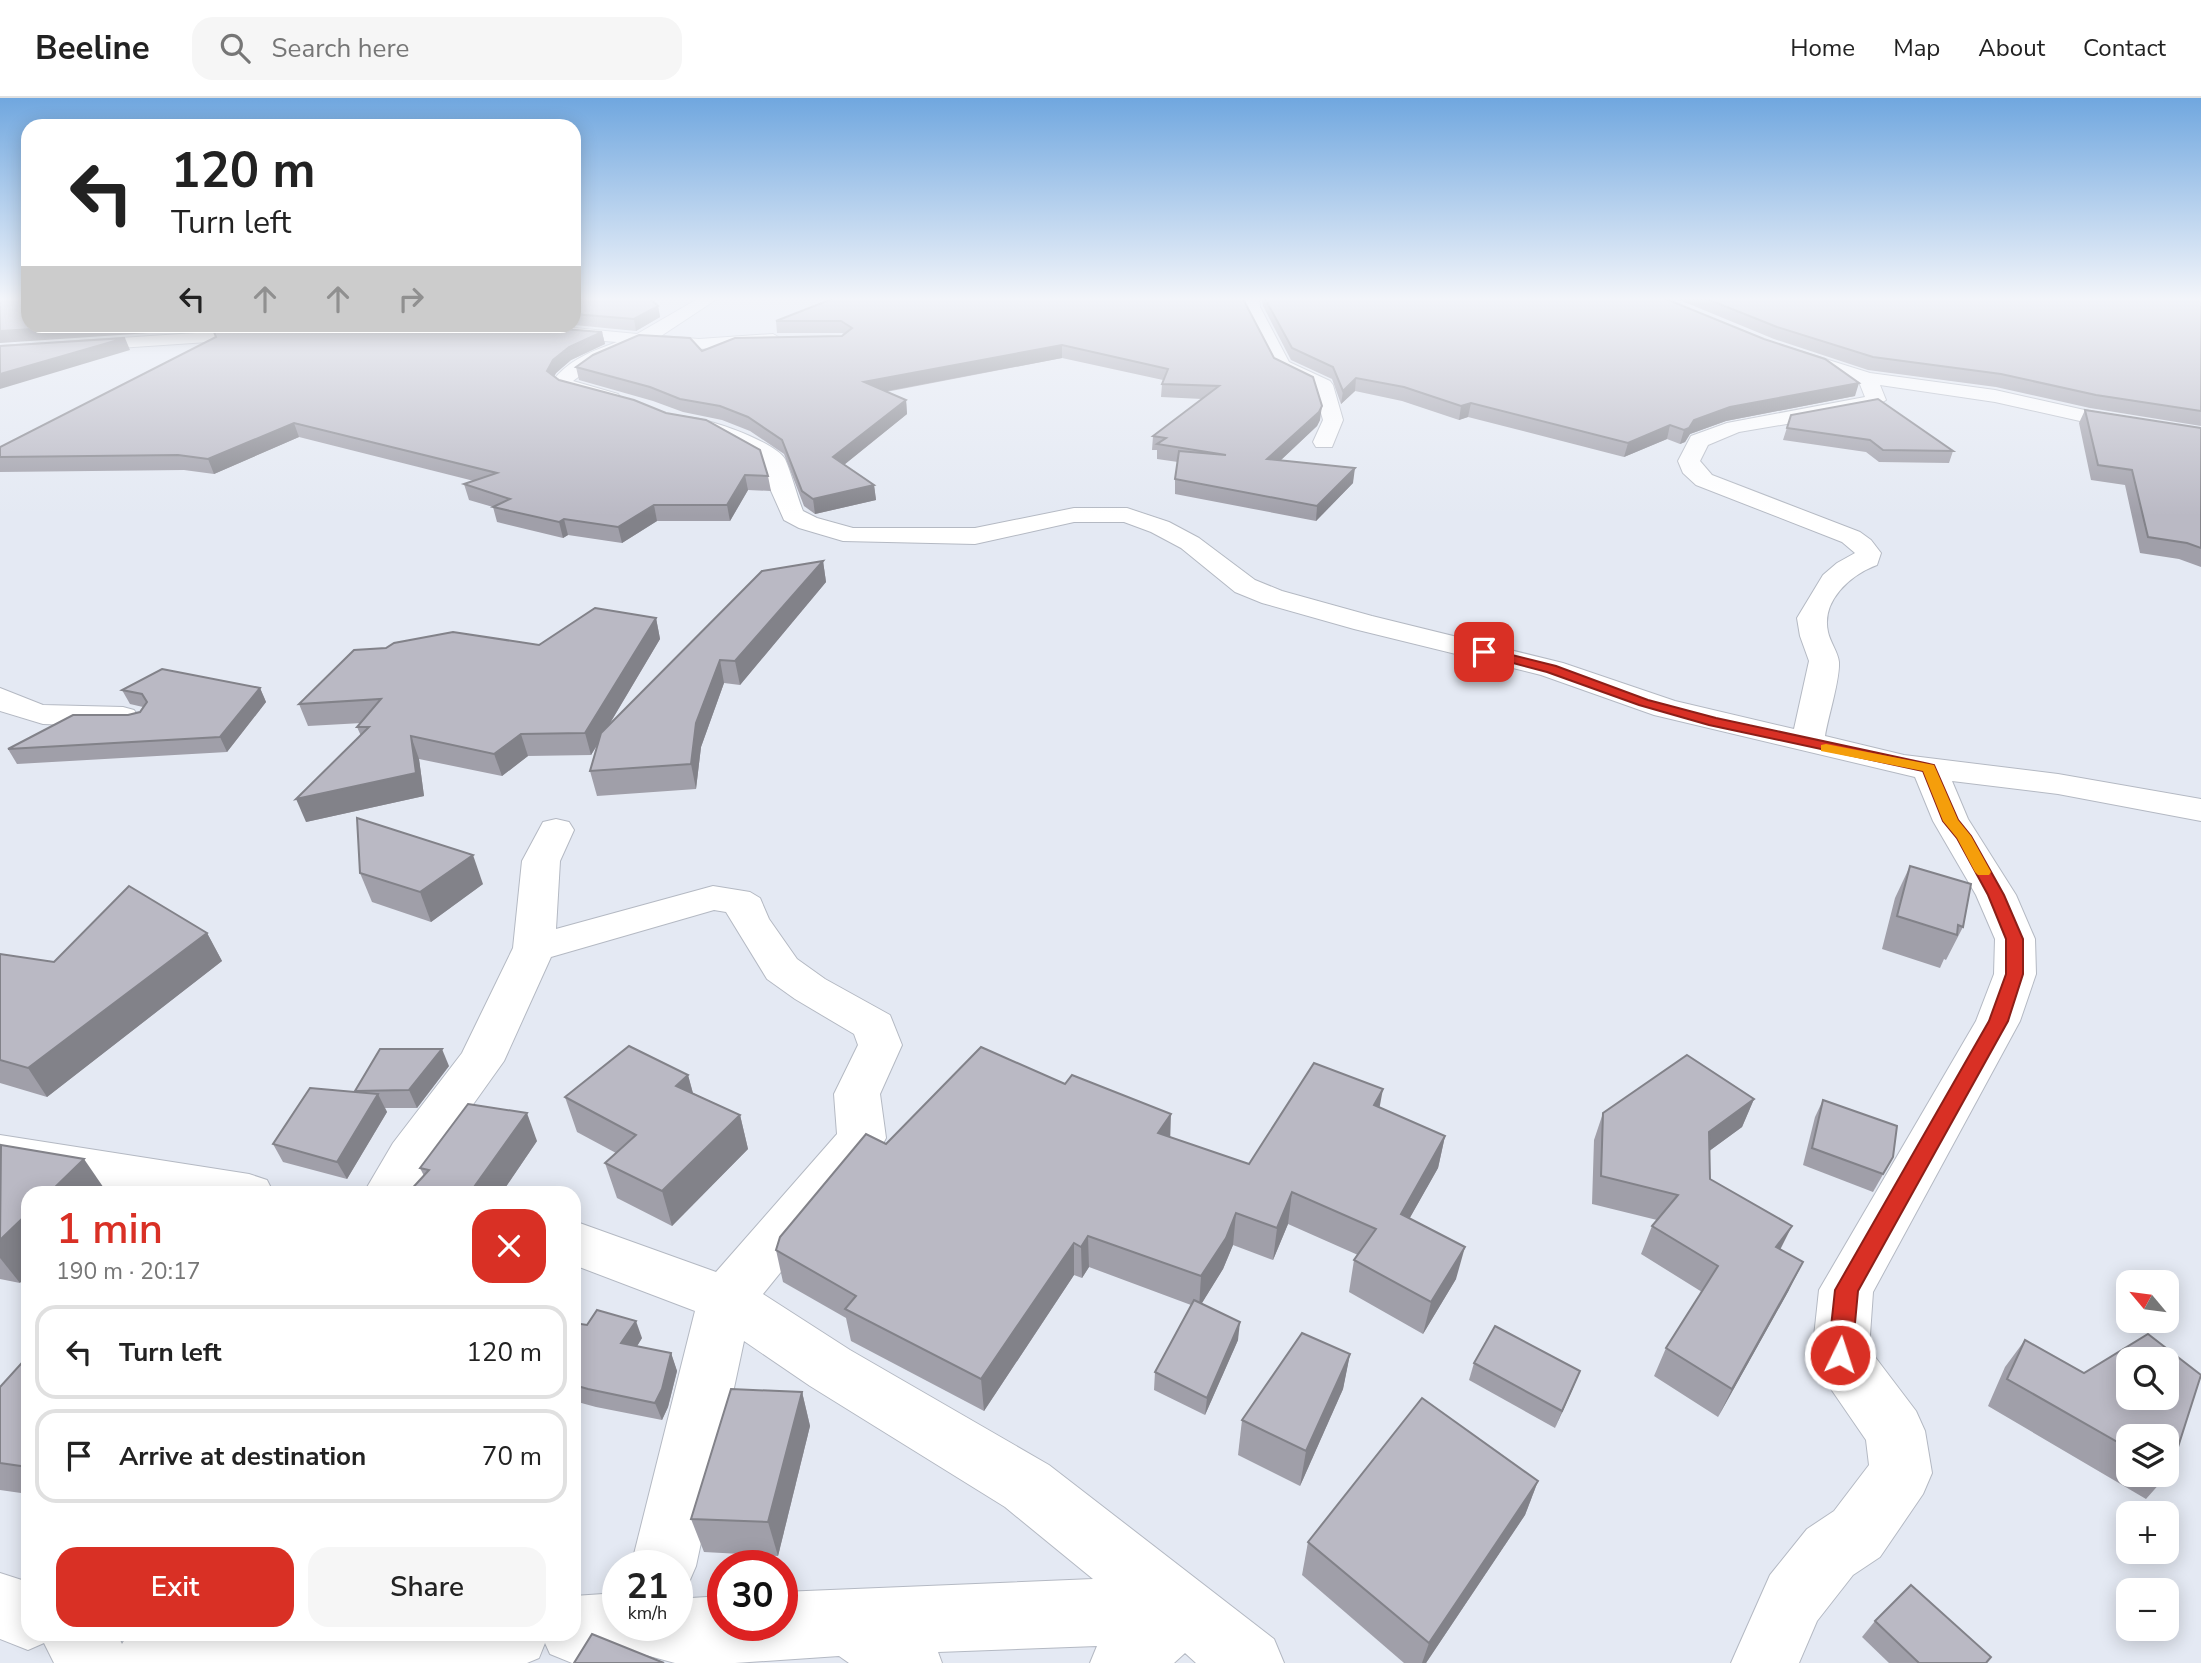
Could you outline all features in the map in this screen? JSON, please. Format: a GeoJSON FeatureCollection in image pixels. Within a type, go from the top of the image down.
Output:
{"type":"FeatureCollection","features":[{"type":"Feature","properties":{"kind":"street"},"geometry":{"type":"LineString","coordinates":[[571,370],[562,382],[570,387],[713,426],[741,438],[774,460],[779,484],[793,515],[807,523],[842,533],[871,537],[975,537],[1074,515],[1127,515],[1160,527],[1190,543],[1245,586],[1272,597],[1364,623],[1552,669],[1643,702],[1807,743],[1929,768],[2058,784],[2201,810]]}},
{"type":"Feature","properties":{"kind":"street"},"geometry":{"type":"LineString","coordinates":[[1291,370],[1323,385],[1333,420],[1324,442]]}},
{"type":"Feature","properties":{"kind":"street"},"geometry":{"type":"LineString","coordinates":[[1843,370],[1867,378],[1995,396],[2089,417],[2201,435]]}},
{"type":"Feature","properties":{"kind":"street"},"geometry":{"type":"LineString","coordinates":[[1807,743],[1824,662],[1814,636],[1811,618],[1839,572],[1847,565],[1868,559],[1868,552],[1851,537],[1826,526],[1704,480],[1691,468],[1689,461],[1699,441],[1734,427],[1862,406],[1876,400],[1867,378]]}},
{"type":"Feature","properties":{"kind":"street"},"geometry":{"type":"LineString","coordinates":[[0,697],[19,709],[38,715],[136,718]]}},
{"type":"Feature","properties":{"kind":"street"},"geometry":{"type":"LineString","coordinates":[[1765,1663],[1793,1598],[1830,1552],[1857,1534],[1901,1474],[1895,1430],[1840,1355],[1846,1290],[1998,1021],[2015,974],[2015,939],[1996,895],[1963,836],[1951,821],[1929,768]]}},
{"type":"Feature","properties":{"kind":"street"},"geometry":{"type":"LineString","coordinates":[[393,1186],[410,1156],[481,1061],[534,948],[541,861],[556,830]]}},
{"type":"Feature","properties":{"kind":"street"},"geometry":{"type":"LineString","coordinates":[[534,948],[713,898],[736,901],[746,907],[749,919],[782,969],[810,989],[874,1026],[880,1045],[857,1094],[862,1138],[726,1299],[667,1550]]}},
{"type":"Feature","properties":{"kind":"street"},"geometry":{"type":"LineString","coordinates":[[8,1164],[185,1186]]}},
{"type":"Feature","properties":{"kind":"street"},"geometry":{"type":"LineString","coordinates":[[581,1246],[726,1299],[830,1368],[1027,1486],[1250,1663]]}},
{"type":"Feature","properties":{"kind":"street"},"geometry":{"type":"LineString","coordinates":[[0,1606],[21,1614]]}},
{"type":"Feature","properties":{"kind":"street"},"geometry":{"type":"LineString","coordinates":[[693,1632],[848,1622],[1183,1609]]}},
{"type":"Feature","properties":{"kind":"street"},"geometry":{"type":"LineString","coordinates":[[1124,1663],[1183,1609]]}},
{"type":"Feature","properties":{"kind":"street"},"geometry":{"type":"LineString","coordinates":[[848,1622],[908,1663]]}},
{"type":"Feature","properties":{"kind":"street"},"geometry":{"type":"LineString","coordinates":[[581,1629],[602,1628]]}},
{"type":"Feature","properties":{"kind":"street"},"geometry":{"type":"LineString","coordinates":[[79,1641],[96,1663]]}},
{"type":"Feature","properties":{"kind":"street"},"geometry":{"type":"LineString","coordinates":[[149,1663],[427,1641]]}},
{"type":"Feature","properties":{"kind":"building"},"geometry":{"type":"Polygon","coordinates":[[[151,370],[548,370],[559,380],[634,400],[666,413],[706,420],[760,450],[768,476],[745,475],[727,505],[654,505],[618,527],[564,519],[559,522],[493,507],[510,499],[464,484],[497,473],[294,423],[208,459],[178,455],[0,457],[0,447],[151,370]]]}},
{"type":"Feature","properties":{"kind":"building"},"geometry":{"type":"Polygon","coordinates":[[[587,370],[928,370],[864,382],[906,400],[833,457],[874,485],[813,499],[802,491],[782,440],[748,417],[720,406],[680,399],[650,387],[587,370]]]}},
{"type":"Feature","properties":{"kind":"building"},"geometry":{"type":"Polygon","coordinates":[[[1168,370],[1299,370],[1313,377],[1322,406],[1319,412],[1267,459],[1355,468],[1317,506],[1175,479],[1179,451],[1226,455],[1157,444],[1166,438],[1153,436],[1219,386],[1162,384],[1168,370]]]}},
{"type":"Feature","properties":{"kind":"building"},"geometry":{"type":"Polygon","coordinates":[[[1334,370],[1841,370],[1859,383],[1730,407],[1694,420],[1689,428],[1684,430],[1670,425],[1628,443],[1471,403],[1461,406],[1404,387],[1356,378],[1343,391],[1334,370]]]}},
{"type":"Feature","properties":{"kind":"building"},"geometry":{"type":"Polygon","coordinates":[[[1971,370],[2201,370],[2201,411],[2096,395],[1971,370]]]}},
{"type":"Feature","properties":{"kind":"building"},"geometry":{"type":"Polygon","coordinates":[[[1878,399],[1953,451],[1883,450],[1870,440],[1787,428],[1791,415],[1878,399]]]}},
{"type":"Feature","properties":{"kind":"building"},"geometry":{"type":"Polygon","coordinates":[[[2085,410],[2201,428],[2201,548],[2148,537],[2132,470],[2098,465],[2085,410]]]}},
{"type":"Feature","properties":{"kind":"building"},"geometry":{"type":"Polygon","coordinates":[[[823,561],[735,661],[720,660],[696,723],[691,764],[590,771],[601,733],[762,571],[823,561]]]}},
{"type":"Feature","properties":{"kind":"building"},"geometry":{"type":"Polygon","coordinates":[[[595,608],[656,618],[585,733],[521,734],[494,754],[411,736],[416,773],[296,799],[369,727],[357,727],[381,699],[299,704],[354,650],[386,648],[394,643],[453,632],[539,645],[595,608]]]}},
{"type":"Feature","properties":{"kind":"building"},"geometry":{"type":"Polygon","coordinates":[[[162,669],[260,688],[220,737],[8,749],[73,715],[128,715],[140,712],[147,702],[142,694],[122,690],[162,669]]]}},
{"type":"Feature","properties":{"kind":"building"},"geometry":{"type":"Polygon","coordinates":[[[357,818],[473,855],[420,892],[360,873],[357,818]]]}},
{"type":"Feature","properties":{"kind":"building"},"geometry":{"type":"Polygon","coordinates":[[[1910,866],[1971,884],[1963,927],[1958,925],[1957,935],[1897,916],[1910,866]]]}},
{"type":"Feature","properties":{"kind":"building"},"geometry":{"type":"Polygon","coordinates":[[[129,886],[207,933],[28,1068],[0,1060],[0,954],[54,962],[129,886]]]}},
{"type":"Feature","properties":{"kind":"building"},"geometry":{"type":"Polygon","coordinates":[[[629,1046],[688,1075],[676,1086],[740,1115],[662,1191],[605,1163],[636,1135],[565,1097],[629,1046]]]}},
{"type":"Feature","properties":{"kind":"building"},"geometry":{"type":"Polygon","coordinates":[[[981,1047],[1065,1084],[1072,1075],[1171,1114],[1158,1133],[1249,1164],[1314,1063],[1383,1089],[1374,1105],[1445,1136],[1401,1214],[1465,1247],[1431,1302],[1354,1260],[1376,1229],[1292,1192],[1277,1228],[1236,1213],[1226,1238],[1201,1276],[1088,1236],[1081,1247],[1074,1243],[981,1379],[845,1309],[856,1296],[776,1250],[780,1237],[866,1134],[886,1144],[981,1047]]]}},
{"type":"Feature","properties":{"kind":"building"},"geometry":{"type":"Polygon","coordinates":[[[380,1049],[442,1049],[409,1090],[355,1091],[380,1049]]]}},
{"type":"Feature","properties":{"kind":"building"},"geometry":{"type":"Polygon","coordinates":[[[1687,1055],[1754,1099],[1709,1132],[1710,1179],[1792,1226],[1776,1247],[1803,1262],[1732,1389],[1666,1348],[1718,1266],[1652,1226],[1678,1195],[1601,1176],[1603,1113],[1687,1055]]]}},
{"type":"Feature","properties":{"kind":"building"},"geometry":{"type":"Polygon","coordinates":[[[310,1088],[378,1094],[337,1162],[273,1144],[310,1088]]]}},
{"type":"Feature","properties":{"kind":"building"},"geometry":{"type":"Polygon","coordinates":[[[1823,1100],[1897,1126],[1893,1157],[1883,1174],[1812,1148],[1823,1100]]]}},
{"type":"Feature","properties":{"kind":"building"},"geometry":{"type":"Polygon","coordinates":[[[468,1104],[527,1113],[475,1186],[414,1186],[429,1170],[420,1168],[468,1104]]]}},
{"type":"Feature","properties":{"kind":"building"},"geometry":{"type":"Polygon","coordinates":[[[1,1145],[84,1159],[56,1186],[21,1186],[21,1220],[0,1240],[1,1145]]]}},
{"type":"Feature","properties":{"kind":"building"},"geometry":{"type":"Polygon","coordinates":[[[1194,1300],[1240,1322],[1207,1398],[1155,1372],[1194,1300]]]}},
{"type":"Feature","properties":{"kind":"building"},"geometry":{"type":"Polygon","coordinates":[[[597,1310],[636,1321],[621,1343],[671,1353],[662,1389],[655,1403],[581,1387],[581,1324],[587,1325],[597,1310]]]}},
{"type":"Feature","properties":{"kind":"building"},"geometry":{"type":"Polygon","coordinates":[[[1495,1326],[1580,1371],[1562,1411],[1474,1363],[1495,1326]]]}},
{"type":"Feature","properties":{"kind":"building"},"geometry":{"type":"Polygon","coordinates":[[[1302,1333],[1350,1354],[1306,1451],[1242,1420],[1302,1333]]]}},
{"type":"Feature","properties":{"kind":"building"},"geometry":{"type":"Polygon","coordinates":[[[2148,1334],[2165,1347],[2127,1347],[2148,1334]]]}},
{"type":"Feature","properties":{"kind":"building"},"geometry":{"type":"Polygon","coordinates":[[[2025,1340],[2084,1373],[2116,1354],[2116,1410],[2179,1410],[2179,1358],[2201,1375],[2179,1444],[2179,1424],[2116,1424],[2116,1441],[2007,1379],[2025,1340]]]}},
{"type":"Feature","properties":{"kind":"building"},"geometry":{"type":"Polygon","coordinates":[[[21,1364],[21,1466],[0,1463],[0,1387],[21,1364]]]}},
{"type":"Feature","properties":{"kind":"building"},"geometry":{"type":"Polygon","coordinates":[[[731,1389],[802,1392],[768,1522],[691,1519],[731,1389]]]}},
{"type":"Feature","properties":{"kind":"building"},"geometry":{"type":"Polygon","coordinates":[[[1422,1398],[1538,1481],[1429,1643],[1308,1542],[1422,1398]]]}},
{"type":"Feature","properties":{"kind":"building"},"geometry":{"type":"Polygon","coordinates":[[[1911,1585],[1991,1657],[1986,1663],[1919,1663],[1875,1621],[1911,1585]]]}},
{"type":"Feature","properties":{"kind":"building"},"geometry":{"type":"Polygon","coordinates":[[[592,1634],[602,1638],[602,1641],[609,1641],[664,1663],[574,1663],[592,1634]]]}},
{"type":"Feature","properties":{"kind":"slow traffic"},"geometry":{"type":"LineString","coordinates":[[1826,748],[1929,768],[1951,821],[1963,836],[1983,872]]}},
{"type":"Feature","properties":{"kind":"route"},"geometry":{"type":"LineString","coordinates":[[1484,652],[1552,669],[1643,702],[1714,722],[1904,765],[1929,768],[1951,821],[1963,836],[1996,895],[2015,939],[2015,974],[1998,1021],[1846,1290],[1840,1355]]}}]}
